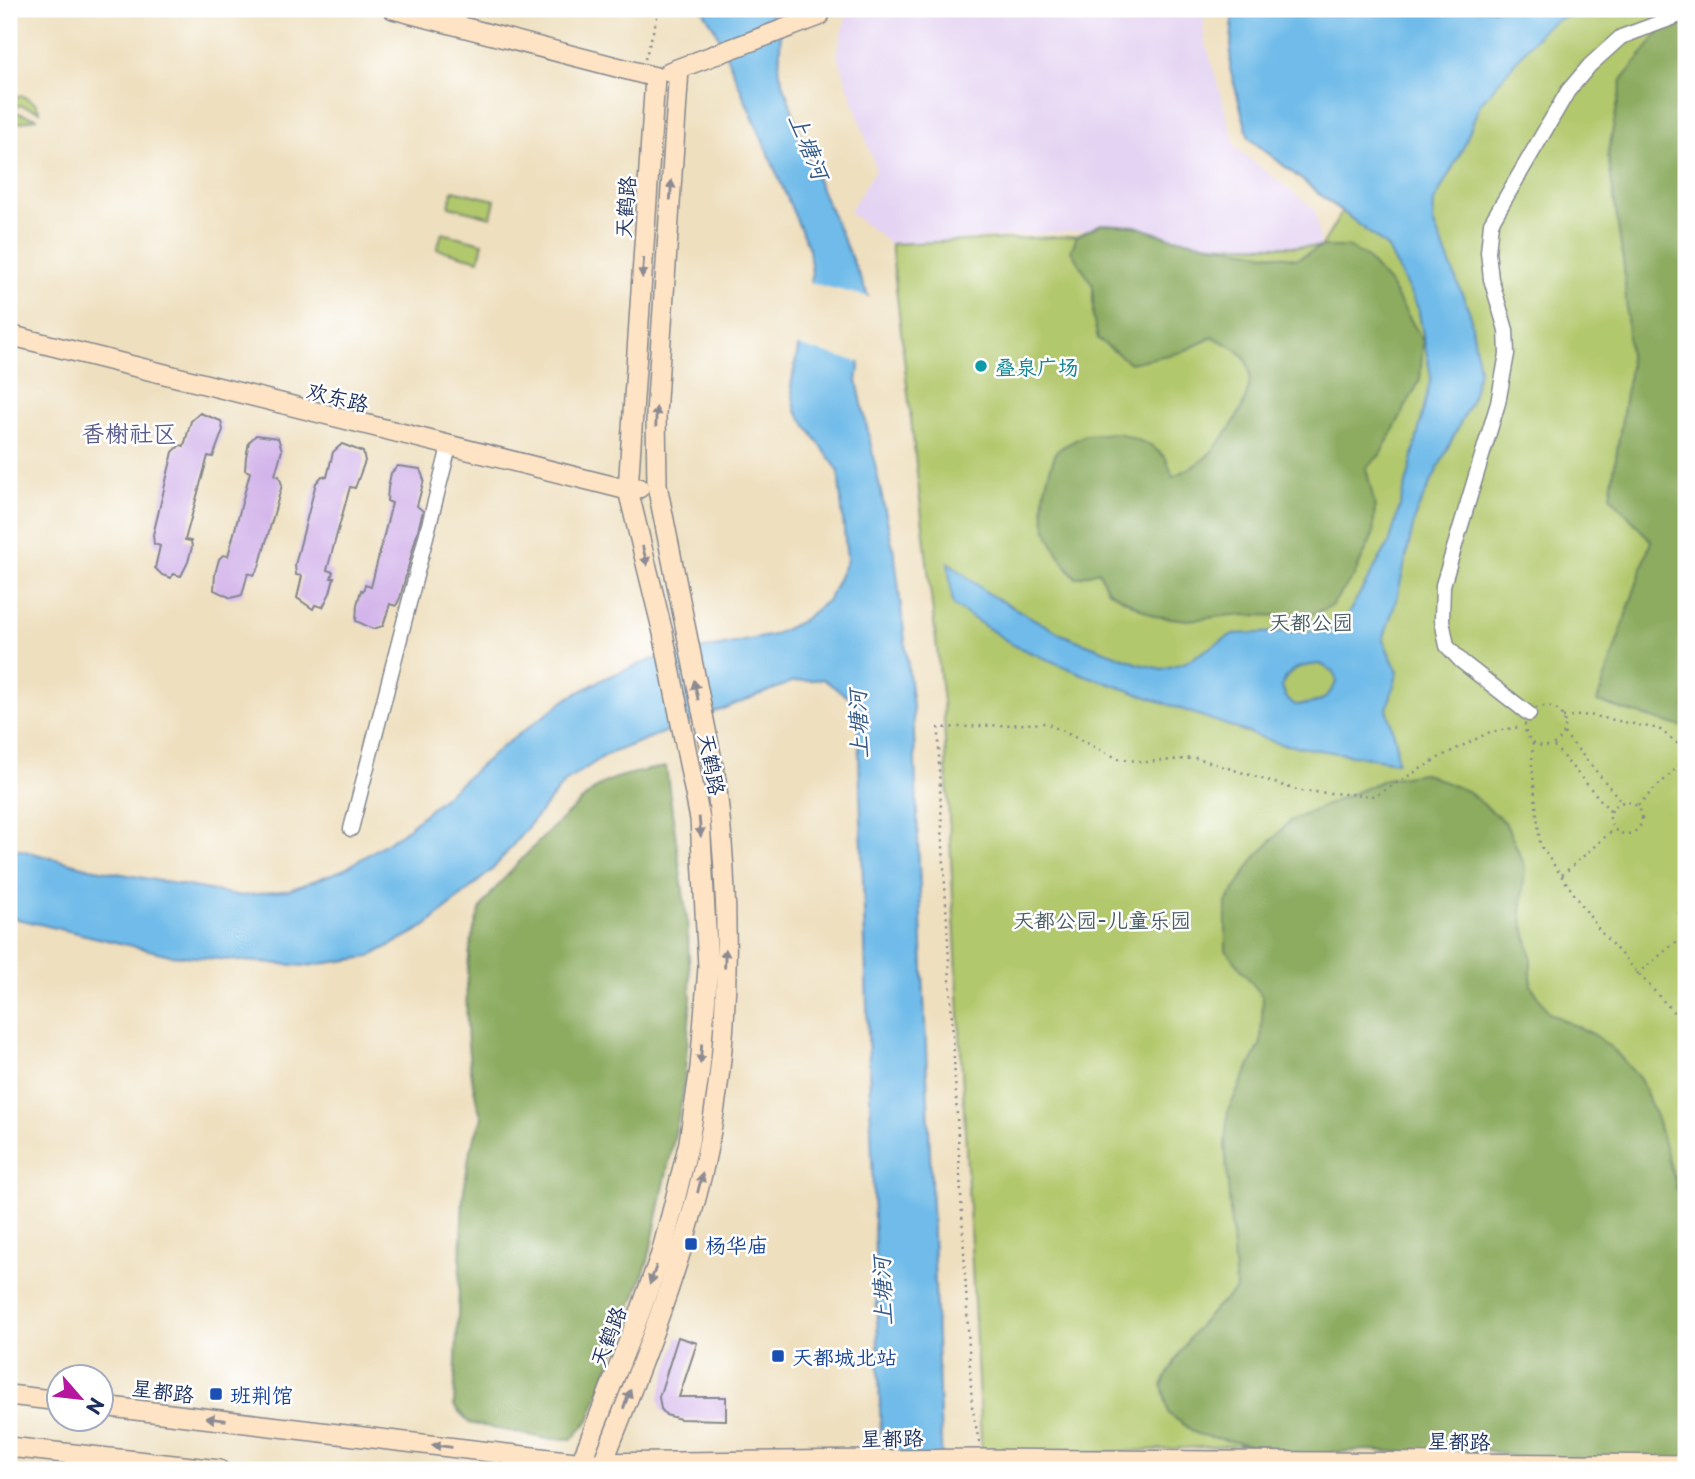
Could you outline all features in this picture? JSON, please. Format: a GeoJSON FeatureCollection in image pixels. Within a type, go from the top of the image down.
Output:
{"type":"FeatureCollection","features":[{"type":"Feature","properties":{"kind":"main road"},"geometry":{"type":"LineString","coordinates":[[394,9],[648,75],[679,69],[791,30],[819,16],[818,9]]}},
{"type":"Feature","properties":{"kind":"main road","name":"天鹤路"},"geometry":{"type":"LineString","coordinates":[[591,1466],[673,1278],[695,1203],[710,1129],[720,1049],[726,919],[716,780],[657,485],[656,414],[679,69]]}},
{"type":"Feature","properties":{"kind":"main road","name":"天鹤路"},"geometry":{"type":"LineString","coordinates":[[591,1466],[661,1254],[689,1142],[700,1068],[708,967],[700,819],[690,759],[628,490],[648,75]]}},
{"type":"Feature","properties":{"kind":"main road","name":"欢东路"},"geometry":{"type":"LineString","coordinates":[[9,334],[628,490],[657,485]]}},
{"type":"Feature","properties":{"kind":"main road"},"geometry":{"type":"LineString","coordinates":[[9,1395],[46,1399]]}},
{"type":"Feature","properties":{"kind":"main road","name":"星都路"},"geometry":{"type":"LineString","coordinates":[[116,1408],[591,1466],[851,1460],[978,1463],[1686,1465]]}},
{"type":"Feature","properties":{"kind":"main road"},"geometry":{"type":"LineString","coordinates":[[9,1447],[219,1470]]}},
{"type":"Feature","properties":{"kind":"street"},"geometry":{"type":"LineString","coordinates":[[1526,720],[1447,646],[1442,620],[1443,585],[1498,403],[1507,354],[1506,330],[1491,279],[1488,251],[1491,223],[1568,92],[1590,65],[1621,37],[1686,13]]}},
{"type":"Feature","properties":{"kind":"street"},"geometry":{"type":"LineString","coordinates":[[351,829],[449,447]]}},
{"type":"Feature","properties":{"kind":"path"},"geometry":{"type":"LineString","coordinates":[[648,75],[657,18],[653,9]]}},
{"type":"Feature","properties":{"kind":"path"},"geometry":{"type":"LineString","coordinates":[[978,1463],[972,1406],[939,729],[1046,723],[1119,759],[1147,762],[1197,758],[1300,791],[1375,796],[1440,757],[1490,732],[1526,720],[1547,706],[1563,717],[1589,715],[1659,729],[1686,750]]}},
{"type":"Feature","properties":{"kind":"path"},"geometry":{"type":"LineString","coordinates":[[1563,717],[1564,733],[1622,802],[1638,806]]}},
{"type":"Feature","properties":{"kind":"path"},"geometry":{"type":"LineString","coordinates":[[1526,720],[1533,743],[1532,765],[1540,845],[1600,931],[1686,1026]]}},
{"type":"Feature","properties":{"kind":"path"},"geometry":{"type":"LineString","coordinates":[[1552,745],[1564,733]]}},
{"type":"Feature","properties":{"kind":"path"},"geometry":{"type":"LineString","coordinates":[[1533,743],[1552,745],[1611,812],[1614,829]]}},
{"type":"Feature","properties":{"kind":"path"},"geometry":{"type":"LineString","coordinates":[[1638,806],[1686,758]]}},
{"type":"Feature","properties":{"kind":"path"},"geometry":{"type":"LineString","coordinates":[[1611,812],[1622,802]]}},
{"type":"Feature","properties":{"kind":"path"},"geometry":{"type":"LineString","coordinates":[[1614,829],[1625,834],[1639,828],[1643,818],[1638,806]]}},
{"type":"Feature","properties":{"kind":"path"},"geometry":{"type":"LineString","coordinates":[[1561,876],[1614,829]]}},
{"type":"Feature","properties":{"kind":"path"},"geometry":{"type":"LineString","coordinates":[[1637,974],[1686,935],[1678,914],[1686,892]]}},
{"type":"Feature","properties":{"kind":"shaded area"},"geometry":{"type":"Polygon","coordinates":[[[848,9],[1203,9],[1204,37],[1236,148],[1315,210],[1321,247],[1297,259],[1168,237],[1135,226],[1101,224],[1089,230],[891,244],[849,212],[876,169],[837,53],[848,9]]]}},
{"type":"Feature","properties":{"kind":"green space","name":"天都公园"},"geometry":{"type":"Polygon","coordinates":[[[1240,9],[1686,9],[1686,1421],[982,1459],[943,702],[891,244],[1077,236],[1230,245],[1321,247],[1342,212],[1249,138],[1240,9]]]}},
{"type":"Feature","properties":{"kind":"green space"},"geometry":{"type":"Polygon","coordinates":[[[1686,24],[1686,728],[1597,702],[1651,541],[1610,496],[1630,368],[1624,268],[1608,155],[1622,80],[1661,30],[1686,24]]]}},
{"type":"Feature","properties":{"kind":"green space"},"geometry":{"type":"Polygon","coordinates":[[[21,95],[35,103],[40,111],[19,105],[15,108],[17,113],[38,118],[18,123],[9,116],[9,101],[21,95]]]}},
{"type":"Feature","properties":{"kind":"green space"},"geometry":{"type":"Polygon","coordinates":[[[453,190],[495,200],[491,217],[449,206],[453,190]]]}},
{"type":"Feature","properties":{"kind":"green space"},"geometry":{"type":"Polygon","coordinates":[[[1101,224],[1135,226],[1168,237],[1297,259],[1321,247],[1348,247],[1365,256],[1389,283],[1423,341],[1420,380],[1380,455],[1366,468],[1375,506],[1373,535],[1354,576],[1331,606],[1308,616],[1233,615],[1188,620],[1154,616],[1107,590],[1099,571],[1076,578],[1063,562],[1047,532],[1043,502],[1045,486],[1057,450],[1085,435],[1119,433],[1151,445],[1166,458],[1173,477],[1201,461],[1224,436],[1242,406],[1250,375],[1246,362],[1237,350],[1213,337],[1182,352],[1130,363],[1098,339],[1093,318],[1093,285],[1071,251],[1077,236],[1101,224]]]}},
{"type":"Feature","properties":{"kind":"green space"},"geometry":{"type":"Polygon","coordinates":[[[442,233],[483,243],[479,260],[437,249],[442,233]]]}},
{"type":"Feature","properties":{"kind":"green space"},"geometry":{"type":"Polygon","coordinates":[[[666,767],[687,920],[691,999],[683,1095],[648,1261],[589,1420],[572,1439],[547,1439],[469,1423],[454,1406],[463,1197],[470,1150],[482,1118],[471,1072],[467,1015],[469,959],[479,913],[516,865],[593,791],[619,777],[666,767]]]}},
{"type":"Feature","properties":{"kind":"green space"},"geometry":{"type":"Polygon","coordinates":[[[1423,773],[1467,791],[1505,822],[1525,866],[1521,913],[1531,957],[1531,985],[1549,1013],[1593,1034],[1614,1050],[1640,1079],[1657,1119],[1686,1221],[1686,1469],[1543,1464],[1482,1449],[1462,1457],[1368,1450],[1299,1455],[1197,1434],[1169,1414],[1162,1385],[1170,1370],[1202,1323],[1236,1290],[1225,1145],[1228,1110],[1261,1043],[1263,997],[1226,950],[1226,903],[1254,859],[1290,821],[1386,779],[1423,773]]]}},
{"type":"Feature","properties":{"kind":"water","name":"上塘河"},"geometry":{"type":"Polygon","coordinates":[[[702,9],[767,9],[781,30],[779,70],[810,164],[869,298],[857,381],[895,557],[913,707],[942,1470],[882,1470],[858,726],[854,701],[823,679],[792,682],[606,755],[565,782],[493,869],[426,926],[369,957],[306,966],[170,955],[9,917],[9,847],[90,868],[241,896],[289,890],[345,869],[402,833],[503,746],[568,698],[605,678],[651,660],[773,635],[802,621],[829,599],[847,560],[838,470],[796,411],[791,386],[812,274],[809,249],[715,29],[702,9]]]}},
{"type":"Feature","properties":{"kind":"water"},"geometry":{"type":"Polygon","coordinates":[[[1233,9],[1599,9],[1559,19],[1544,28],[1480,104],[1463,148],[1434,202],[1433,222],[1470,313],[1479,370],[1471,401],[1416,513],[1397,598],[1383,640],[1398,672],[1387,709],[1396,741],[1397,762],[1280,744],[1082,674],[1015,646],[953,605],[948,562],[989,594],[1063,635],[1139,664],[1162,669],[1184,663],[1233,634],[1331,630],[1341,626],[1390,541],[1431,377],[1418,308],[1387,247],[1249,138],[1230,69],[1233,9]],[[1320,664],[1292,671],[1282,686],[1286,697],[1295,705],[1309,704],[1325,698],[1337,681],[1333,671],[1320,664]]]}},
{"type":"Feature","properties":{"kind":"pier"},"geometry":{"type":"Polygon","coordinates":[[[807,282],[873,298],[863,363],[794,345],[807,282]]]}},
{"type":"Feature","properties":{"kind":"building"},"geometry":{"type":"Polygon","coordinates":[[[200,413],[221,421],[223,430],[213,457],[208,456],[185,540],[191,541],[192,547],[188,562],[181,576],[173,574],[171,578],[162,575],[155,568],[160,546],[154,544],[153,535],[173,452],[180,445],[184,446],[191,421],[200,413]]]}},
{"type":"Feature","properties":{"kind":"building"},"geometry":{"type":"Polygon","coordinates":[[[256,435],[278,438],[282,450],[275,475],[279,476],[282,485],[259,567],[254,575],[248,573],[242,595],[231,598],[214,590],[215,574],[219,559],[223,555],[228,556],[250,472],[245,470],[249,442],[256,435]]]}},
{"type":"Feature","properties":{"kind":"building"},"geometry":{"type":"Polygon","coordinates":[[[342,444],[363,452],[365,461],[355,488],[350,487],[327,570],[333,572],[331,578],[334,578],[330,593],[323,607],[315,605],[313,609],[297,598],[302,576],[296,575],[295,565],[316,483],[322,476],[327,477],[333,452],[342,444]]]}},
{"type":"Feature","properties":{"kind":"building"},"geometry":{"type":"Polygon","coordinates":[[[398,466],[420,469],[424,480],[417,506],[423,511],[400,598],[396,606],[390,604],[383,626],[373,629],[356,621],[357,605],[361,590],[363,591],[365,585],[371,587],[392,503],[387,501],[391,473],[398,466]]]}},
{"type":"Feature","properties":{"kind":"building"},"geometry":{"type":"Polygon","coordinates":[[[678,1337],[697,1343],[679,1397],[726,1397],[726,1420],[680,1419],[666,1415],[661,1409],[659,1397],[678,1337]]]}},
{"type":"Feature","properties":{"kind":"place","name":"叠泉广场"},"geometry":{"type":"Point","coordinates":[981,366]}},
{"type":"Feature","properties":{"kind":"place","name":"杨华庙"},"geometry":{"type":"Point","coordinates":[691,1244]}},
{"type":"Feature","properties":{"kind":"place","name":"天都城北站"},"geometry":{"type":"Point","coordinates":[778,1356]}},
{"type":"Feature","properties":{"kind":"place","name":"班荆馆"},"geometry":{"type":"Point","coordinates":[216,1394]}},
{"type":"Feature","properties":{"kind":"district","name":"香榭社区"},"geometry":{"type":"Point","coordinates":[129,432]}},
{"type":"Feature","properties":{"kind":"park label","name":"天都公园-儿童乐园"},"geometry":{"type":"Point","coordinates":[1102,919]}}]}
